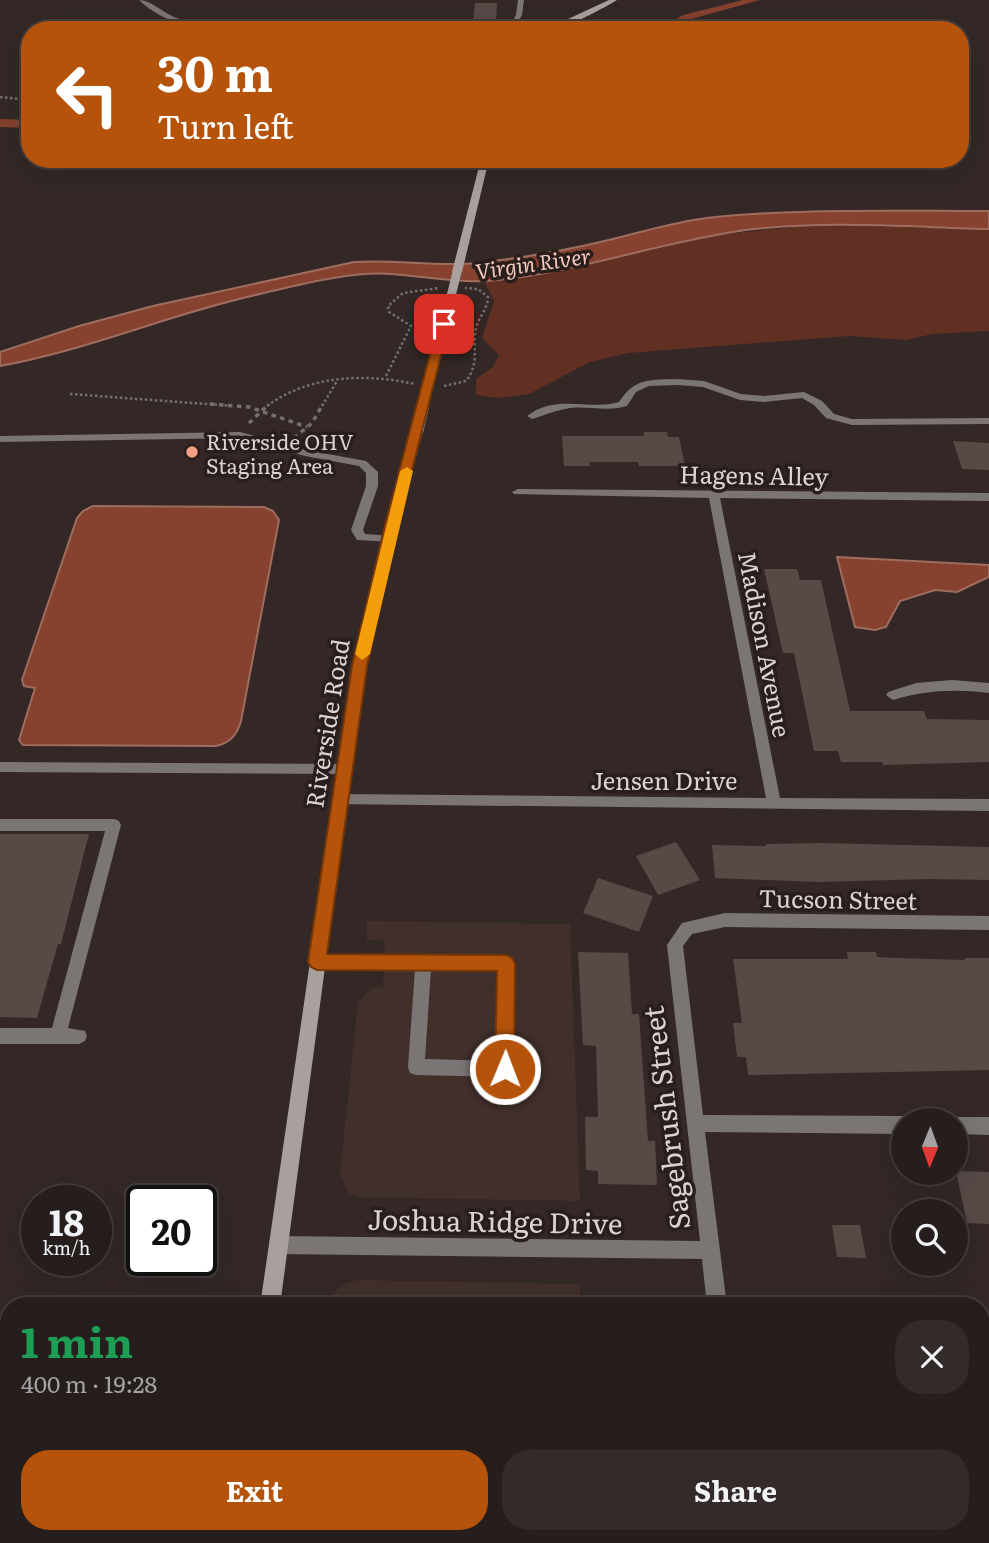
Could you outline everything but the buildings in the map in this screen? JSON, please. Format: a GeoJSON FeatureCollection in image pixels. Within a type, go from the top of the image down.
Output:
{"type":"FeatureCollection","features":[{"type":"Feature","properties":{"kind":"main road"},"geometry":{"type":"LineString","coordinates":[[569,21],[614,0]]}},
{"type":"Feature","properties":{"kind":"main road","name":"Riverside Road"},"geometry":{"type":"LineString","coordinates":[[271,1297],[359,666],[388,540],[483,168]]}},
{"type":"Feature","properties":{"kind":"street"},"geometry":{"type":"LineString","coordinates":[[142,0],[167,16],[181,21]]}},
{"type":"Feature","properties":{"kind":"street"},"geometry":{"type":"LineString","coordinates":[[515,21],[521,0]]}},
{"type":"Feature","properties":{"kind":"street"},"geometry":{"type":"LineString","coordinates":[[532,416],[572,405],[613,407],[622,404],[632,390],[647,383],[678,382],[704,383],[740,397],[764,399],[804,395],[818,403],[830,416],[852,422],[989,421]]}},
{"type":"Feature","properties":{"kind":"street"},"geometry":{"type":"LineString","coordinates":[[0,439],[240,435],[362,463],[372,472],[372,486],[357,530],[360,537],[388,540]]}},
{"type":"Feature","properties":{"kind":"street","name":"Hagens Alley"},"geometry":{"type":"LineString","coordinates":[[518,492],[989,497]]}},
{"type":"Feature","properties":{"kind":"street","name":"Madison Avenue"},"geometry":{"type":"LineString","coordinates":[[714,495],[774,802]]}},
{"type":"Feature","properties":{"kind":"street"},"geometry":{"type":"LineString","coordinates":[[893,695],[913,687],[960,685],[989,688]]}},
{"type":"Feature","properties":{"kind":"street"},"geometry":{"type":"LineString","coordinates":[[0,767],[343,769]]}},
{"type":"Feature","properties":{"kind":"street","name":"Jensen Drive"},"geometry":{"type":"LineString","coordinates":[[339,800],[989,805]]}},
{"type":"Feature","properties":{"kind":"street"},"geometry":{"type":"LineString","coordinates":[[0,825],[114,825],[58,1036]]}},
{"type":"Feature","properties":{"kind":"street","name":"Tucson Street"},"geometry":{"type":"LineString","coordinates":[[687,928],[725,920],[989,923]]}},
{"type":"Feature","properties":{"kind":"street","name":"Sagebrush Street"},"geometry":{"type":"LineString","coordinates":[[687,928],[675,945],[716,1297]]}},
{"type":"Feature","properties":{"kind":"street"},"geometry":{"type":"LineString","coordinates":[[317,962],[423,962],[506,963],[505,1069],[416,1067],[423,962]]}},
{"type":"Feature","properties":{"kind":"street"},"geometry":{"type":"LineString","coordinates":[[0,1036],[79,1037]]}},
{"type":"Feature","properties":{"kind":"street"},"geometry":{"type":"LineString","coordinates":[[696,1123],[891,1125]]}},
{"type":"Feature","properties":{"kind":"street"},"geometry":{"type":"LineString","coordinates":[[968,1126],[989,1126]]}},
{"type":"Feature","properties":{"kind":"street","name":"Joshua Ridge Drive"},"geometry":{"type":"LineString","coordinates":[[278,1245],[710,1250]]}},
{"type":"Feature","properties":{"kind":"path"},"geometry":{"type":"LineString","coordinates":[[0,97],[21,99]]}},
{"type":"Feature","properties":{"kind":"path"},"geometry":{"type":"LineString","coordinates":[[240,435],[261,410],[306,386],[386,376]]}},
{"type":"Feature","properties":{"kind":"path"},"geometry":{"type":"LineString","coordinates":[[283,447],[307,428],[338,381]]}},
{"type":"Feature","properties":{"kind":"path"},"geometry":{"type":"LineString","coordinates":[[70,394],[261,410],[307,428]]}},
{"type":"Feature","properties":{"kind":"shaded area"},"geometry":{"type":"Polygon","coordinates":[[[815,225],[989,229],[989,331],[932,334],[907,340],[849,336],[628,353],[590,362],[529,394],[498,398],[476,395],[476,379],[493,367],[499,355],[482,338],[494,301],[484,281],[581,266],[716,235],[815,225]]]}},
{"type":"Feature","properties":{"kind":"shaded area"},"geometry":{"type":"Polygon","coordinates":[[[367,921],[570,924],[580,1201],[356,1197],[347,1192],[340,1173],[358,1002],[372,988],[383,987],[385,941],[367,940],[367,921]]]}},
{"type":"Feature","properties":{"kind":"shaded area"},"geometry":{"type":"Polygon","coordinates":[[[357,1280],[580,1284],[580,1297],[330,1297],[342,1285],[357,1280]]]}},
{"type":"Feature","properties":{"kind":"water","name":"Virgin River"},"geometry":{"type":"Polygon","coordinates":[[[848,211],[989,211],[989,229],[806,225],[746,230],[551,272],[486,281],[391,274],[342,277],[227,302],[66,351],[0,366],[0,352],[79,326],[153,306],[354,262],[461,264],[491,261],[573,248],[692,220],[741,215],[848,211]]]}},
{"type":"Feature","properties":{"kind":"water"},"geometry":{"type":"Polygon","coordinates":[[[93,506],[264,507],[273,511],[279,520],[241,721],[235,734],[225,743],[216,746],[23,745],[19,740],[35,688],[24,686],[22,680],[77,518],[93,506]]]}},
{"type":"Feature","properties":{"kind":"water"},"geometry":{"type":"Polygon","coordinates":[[[837,557],[989,565],[989,577],[957,592],[935,590],[900,601],[886,627],[875,630],[855,627],[837,557]]]}},
{"type":"Feature","properties":{"kind":"waterway"},"geometry":{"type":"LineString","coordinates":[[680,21],[755,0]]}},
{"type":"Feature","properties":{"kind":"waterway"},"geometry":{"type":"LineString","coordinates":[[0,123],[21,124]]}},
{"type":"Feature","properties":{"kind":"slow traffic"},"geometry":{"type":"LineString","coordinates":[[362,654],[407,471]]}},
{"type":"Feature","properties":{"kind":"place","name":"Riverside OHV Staging Area"},"geometry":{"type":"Point","coordinates":[192,452]}},
{"type":"Feature","properties":{"kind":"route"},"geometry":{"type":"LineString","coordinates":[[444,324],[359,666],[317,962],[506,963],[505,1069]]}}]}
